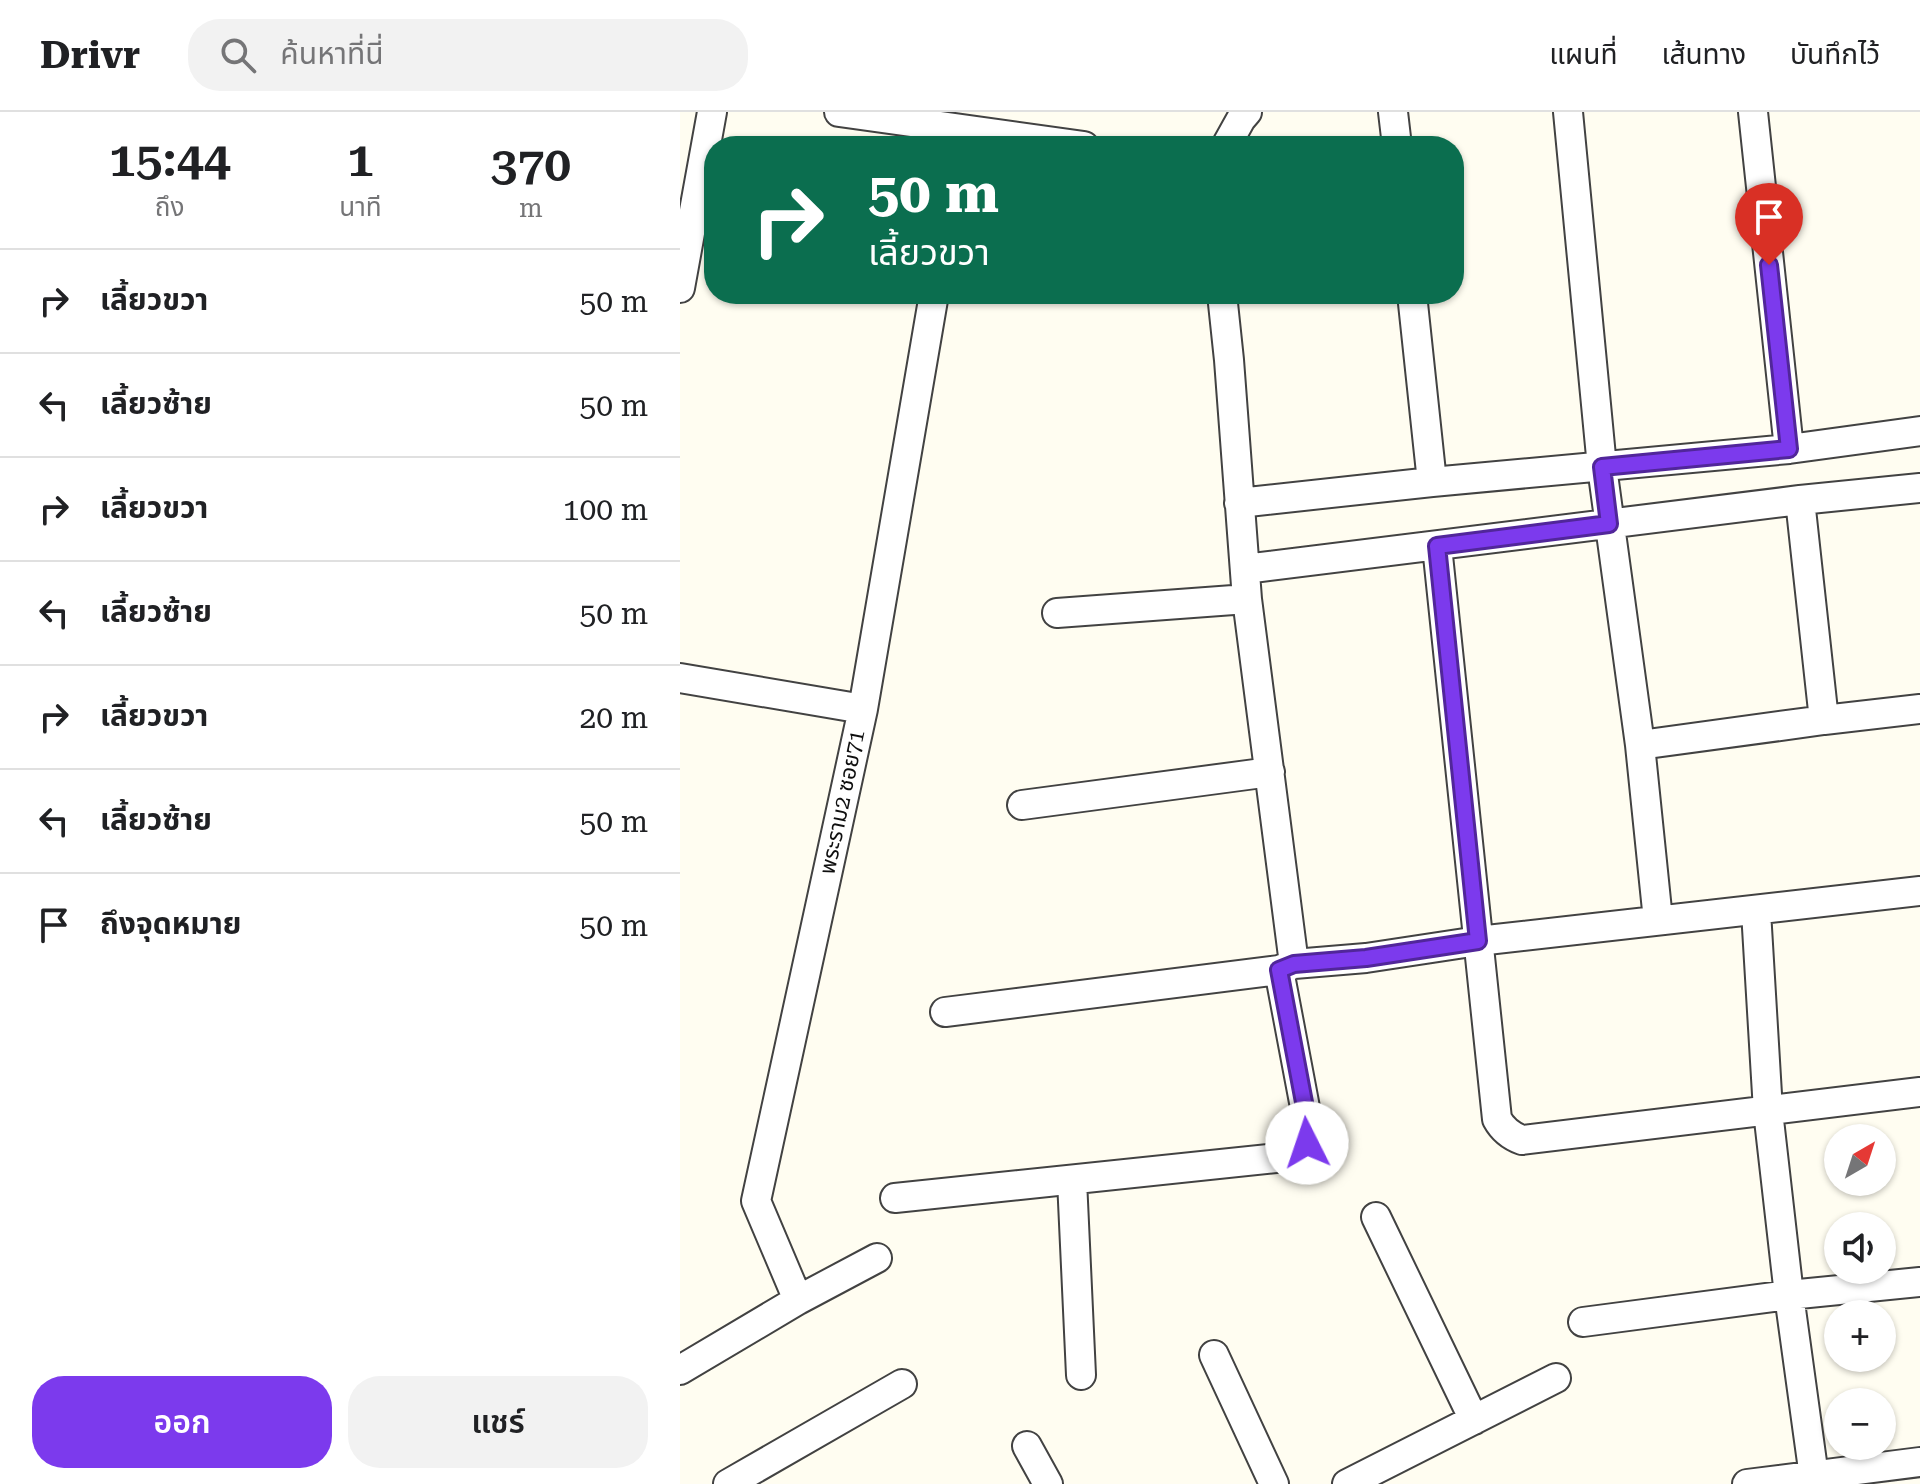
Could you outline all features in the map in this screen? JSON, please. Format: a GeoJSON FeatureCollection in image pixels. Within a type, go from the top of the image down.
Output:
{"type":"FeatureCollection","features":[{"type":"Feature","properties":{"kind":"street"},"geometry":{"type":"LineString","coordinates":[[708,136],[712,112]]}},
{"type":"Feature","properties":{"kind":"street"},"geometry":{"type":"LineString","coordinates":[[839,112],[1012,136]]}},
{"type":"Feature","properties":{"kind":"street"},"geometry":{"type":"LineString","coordinates":[[1232,136],[1247,112]]}},
{"type":"Feature","properties":{"kind":"street"},"geometry":{"type":"LineString","coordinates":[[1393,112],[1396,136]]}},
{"type":"Feature","properties":{"kind":"street"},"geometry":{"type":"LineString","coordinates":[[1568,112],[1602,467],[1640,745],[1658,920]]}},
{"type":"Feature","properties":{"kind":"street"},"geometry":{"type":"LineString","coordinates":[[1753,112],[1789,449]]}},
{"type":"Feature","properties":{"kind":"street"},"geometry":{"type":"LineString","coordinates":[[680,288],[704,156]]}},
{"type":"Feature","properties":{"kind":"street","name":"พระราม2 ซอย71"},"geometry":{"type":"LineString","coordinates":[[798,1300],[756,1201],[863,709],[932,304]]}},
{"type":"Feature","properties":{"kind":"street"},"geometry":{"type":"LineString","coordinates":[[895,1198],[1296,1156],[1307,1143],[1310,1134],[1286,967],[1270,772],[1247,599],[1223,304]]}},
{"type":"Feature","properties":{"kind":"street"},"geometry":{"type":"LineString","coordinates":[[1413,304],[1432,482]]}},
{"type":"Feature","properties":{"kind":"street"},"geometry":{"type":"LineString","coordinates":[[1239,503],[1789,449],[1920,431]]}},
{"type":"Feature","properties":{"kind":"street"},"geometry":{"type":"LineString","coordinates":[[1245,569],[1920,488]]}},
{"type":"Feature","properties":{"kind":"street"},"geometry":{"type":"LineString","coordinates":[[1800,500],[1824,720]]}},
{"type":"Feature","properties":{"kind":"street"},"geometry":{"type":"LineString","coordinates":[[1437,546],[1497,1119],[1501,1127],[1522,1140],[1920,1092]]}},
{"type":"Feature","properties":{"kind":"street"},"geometry":{"type":"LineString","coordinates":[[1057,613],[1247,599]]}},
{"type":"Feature","properties":{"kind":"street"},"geometry":{"type":"LineString","coordinates":[[680,678],[863,709]]}},
{"type":"Feature","properties":{"kind":"street"},"geometry":{"type":"LineString","coordinates":[[1640,745],[1920,709]]}},
{"type":"Feature","properties":{"kind":"street"},"geometry":{"type":"LineString","coordinates":[[1022,805],[1270,772]]}},
{"type":"Feature","properties":{"kind":"street"},"geometry":{"type":"LineString","coordinates":[[945,1012],[1478,941],[1920,891]]}},
{"type":"Feature","properties":{"kind":"street"},"geometry":{"type":"LineString","coordinates":[[1756,911],[1768,1111],[1814,1479]]}},
{"type":"Feature","properties":{"kind":"street"},"geometry":{"type":"LineString","coordinates":[[1072,1180],[1081,1375]]}},
{"type":"Feature","properties":{"kind":"street"},"geometry":{"type":"LineString","coordinates":[[1376,1217],[1474,1420]]}},
{"type":"Feature","properties":{"kind":"street"},"geometry":{"type":"LineString","coordinates":[[680,1370],[798,1300],[877,1258]]}},
{"type":"Feature","properties":{"kind":"street"},"geometry":{"type":"LineString","coordinates":[[1583,1322],[1789,1295],[1920,1282]]}},
{"type":"Feature","properties":{"kind":"street"},"geometry":{"type":"LineString","coordinates":[[1214,1355],[1274,1484]]}},
{"type":"Feature","properties":{"kind":"street"},"geometry":{"type":"LineString","coordinates":[[1347,1484],[1556,1378]]}},
{"type":"Feature","properties":{"kind":"street"},"geometry":{"type":"LineString","coordinates":[[728,1484],[902,1384]]}},
{"type":"Feature","properties":{"kind":"street"},"geometry":{"type":"LineString","coordinates":[[1027,1446],[1048,1484]]}},
{"type":"Feature","properties":{"kind":"street"},"geometry":{"type":"LineString","coordinates":[[1747,1484],[1814,1479],[1920,1462]]}},
{"type":"Feature","properties":{"kind":"route"},"geometry":{"type":"LineString","coordinates":[[1307,1143],[1310,1134],[1279,970],[1294,964],[1334,962],[1478,941],[1437,546],[1609,524],[1602,467],[1789,449],[1769,265]]}}]}
